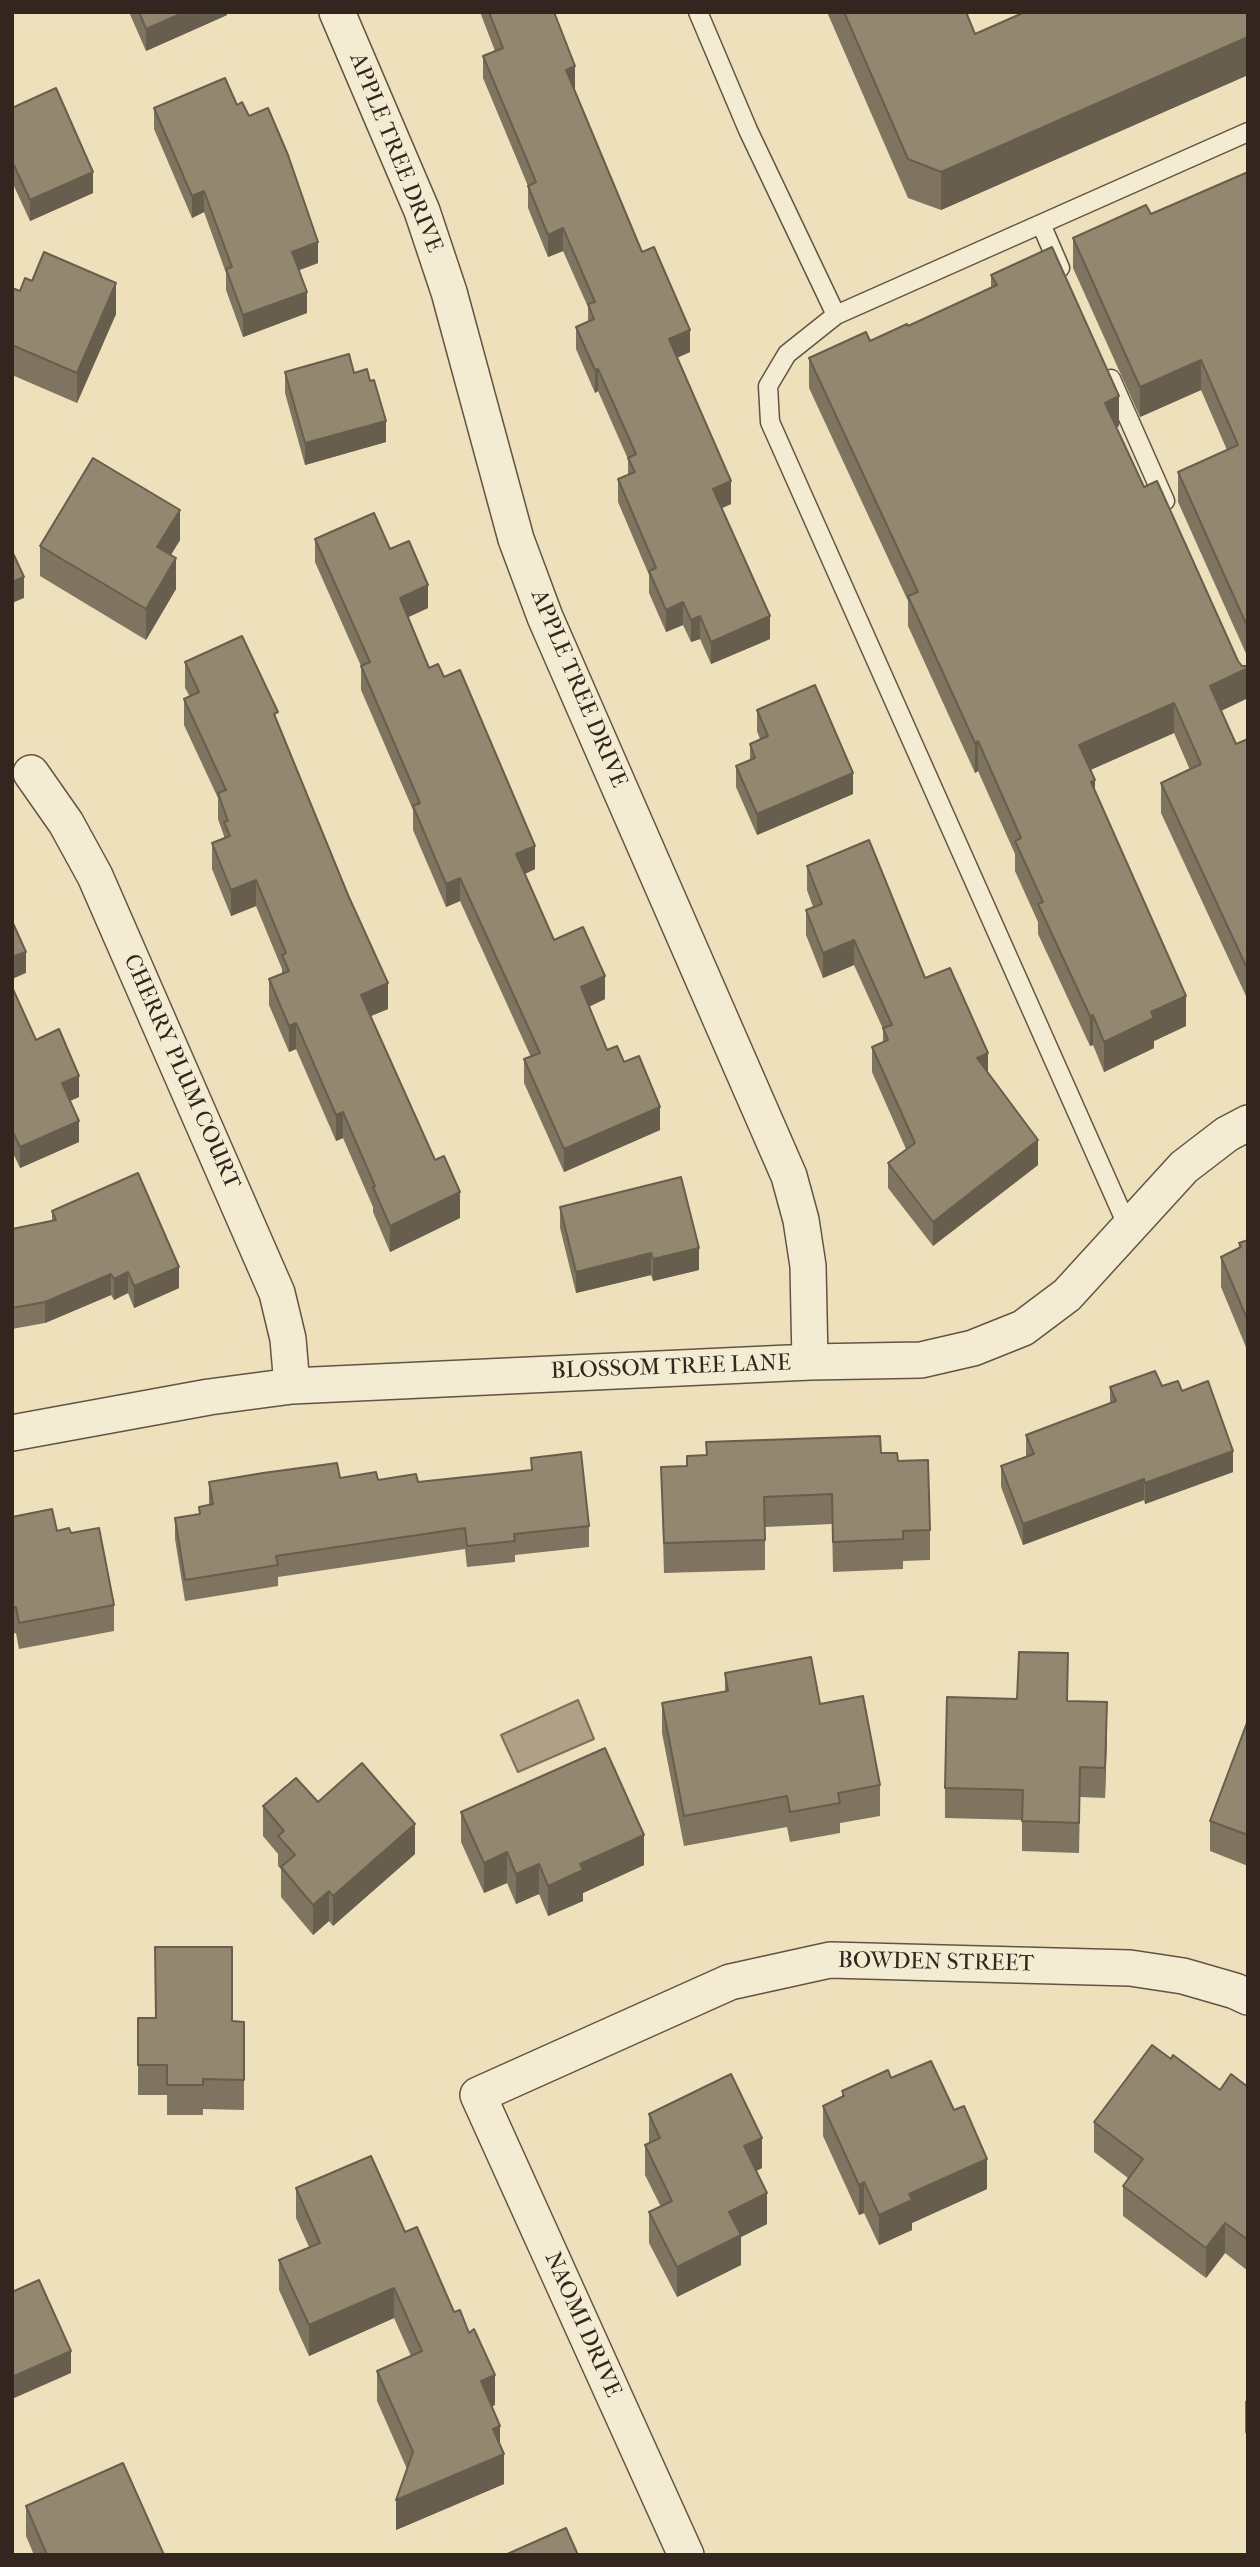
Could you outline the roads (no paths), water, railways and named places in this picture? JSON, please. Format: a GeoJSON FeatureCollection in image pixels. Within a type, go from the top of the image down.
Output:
{"type":"FeatureCollection","features":[{"type":"Feature","properties":{"kind":"street","name":"APPLE TREE DRIVE"},"geometry":{"type":"LineString","coordinates":[[337,12],[422,211],[449,292],[516,539],[545,617],[789,1176],[801,1220],[808,1266],[810,1362]]}},
{"type":"Feature","properties":{"kind":"street","name":"CHERRY PLUM COURT"},"geometry":{"type":"LineString","coordinates":[[31,773],[66,823],[95,876],[277,1293],[288,1339],[292,1386]]}},
{"type":"Feature","properties":{"kind":"street","name":"BLOSSOM TREE LANE"},"geometry":{"type":"LineString","coordinates":[[12,1433],[209,1397],[292,1386],[810,1362],[921,1360],[973,1349],[1023,1328],[1067,1295],[1184,1167],[1227,1134],[1248,1123]]}},
{"type":"Feature","properties":{"kind":"street","name":"BOWDEN STREET"},"geometry":{"type":"LineString","coordinates":[[478,2095],[730,1982],[830,1960],[1130,1968],[1183,1976],[1248,1997]]}},
{"type":"Feature","properties":{"kind":"street","name":"NAOMI DRIVE"},"geometry":{"type":"LineString","coordinates":[[478,2095],[686,2555]]}},
{"type":"Feature","properties":{"kind":"lane"},"geometry":{"type":"LineString","coordinates":[[698,12],[748,130],[836,315]]}},
{"type":"Feature","properties":{"kind":"lane"},"geometry":{"type":"LineString","coordinates":[[1128,1227],[770,422],[768,386],[788,355],[836,315],[1248,132]]}},
{"type":"Feature","properties":{"kind":"lane"},"geometry":{"type":"LineString","coordinates":[[1041,224],[1068,285]]}},
{"type":"Feature","properties":{"kind":"lane"},"geometry":{"type":"LineString","coordinates":[[1102,360],[1175,523]]}}]}
